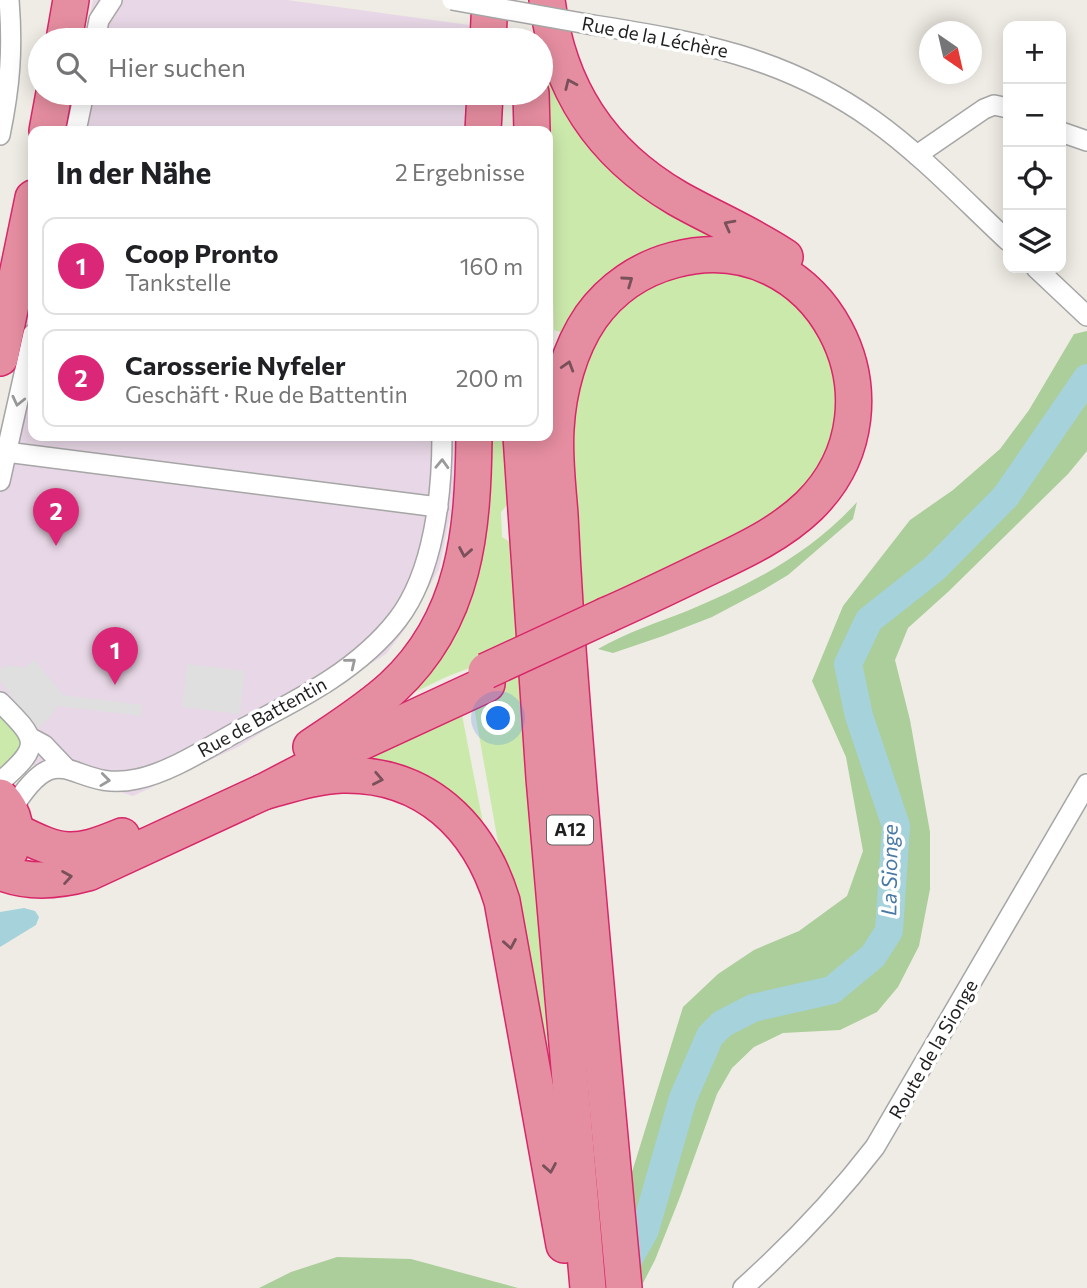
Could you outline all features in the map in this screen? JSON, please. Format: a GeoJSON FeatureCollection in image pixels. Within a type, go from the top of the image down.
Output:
{"type":"FeatureCollection","features":[{"type":"Feature","properties":{"kind":"highway"},"geometry":{"type":"LineString","coordinates":[[66,28],[71,0]]}},
{"type":"Feature","properties":{"kind":"highway"},"geometry":{"type":"LineString","coordinates":[[489,28],[490,0]]}},
{"type":"Feature","properties":{"kind":"highway"},"geometry":{"type":"LineString","coordinates":[[508,0],[508,28]]}},
{"type":"Feature","properties":{"kind":"highway"},"geometry":{"type":"LineString","coordinates":[[531,0],[531,28]]}},
{"type":"Feature","properties":{"kind":"highway"},"geometry":{"type":"LineString","coordinates":[[547,0],[552,28]]}},
{"type":"Feature","properties":{"kind":"highway"},"geometry":{"type":"LineString","coordinates":[[0,872],[13,878],[30,880],[88,873],[263,792],[486,678],[608,622],[755,560],[793,538],[817,517],[841,490],[856,462],[866,429],[868,382],[860,349],[834,300],[814,280],[772,249],[650,181],[624,160],[581,107],[564,71],[553,34]]}},
{"type":"Feature","properties":{"kind":"highway"},"geometry":{"type":"LineString","coordinates":[[48,126],[52,105]]}},
{"type":"Feature","properties":{"kind":"highway"},"geometry":{"type":"LineString","coordinates":[[483,126],[484,105]]}},
{"type":"Feature","properties":{"kind":"highway"},"geometry":{"type":"LineString","coordinates":[[509,105],[509,126]]}},
{"type":"Feature","properties":{"kind":"highway"},"geometry":{"type":"LineString","coordinates":[[531,105],[532,126]]}},
{"type":"Feature","properties":{"kind":"highway"},"geometry":{"type":"LineString","coordinates":[[0,358],[28,222]]}},
{"type":"Feature","properties":{"kind":"highway"},"geometry":{"type":"LineString","coordinates":[[589,1255],[583,844],[555,432],[559,400],[572,353],[583,331],[605,300],[631,279],[660,264],[699,255],[735,257],[768,267],[798,284],[813,297],[832,321],[847,352],[854,384],[855,407],[851,432],[839,466],[809,506],[772,535],[608,622]]}},
{"type":"Feature","properties":{"kind":"highway"},"geometry":{"type":"LineString","coordinates":[[303,752],[362,713],[392,688],[425,650],[440,625],[460,578],[466,547],[471,515],[474,441]]}},
{"type":"Feature","properties":{"kind":"highway","name":"A12"},"geometry":{"type":"LineString","coordinates":[[521,441],[544,778],[589,1255],[609,1288]]}},
{"type":"Feature","properties":{"kind":"highway","name":"A12"},"geometry":{"type":"LineString","coordinates":[[541,441],[567,790],[589,1255]]}},
{"type":"Feature","properties":{"kind":"highway"},"geometry":{"type":"LineString","coordinates":[[7,805],[52,849],[89,849],[303,752],[486,678]]}},
{"type":"Feature","properties":{"kind":"highway"},"geometry":{"type":"LineString","coordinates":[[263,792],[341,775],[397,783],[431,798],[450,813],[482,853],[496,881],[502,901],[589,1255],[624,1288]]}},
{"type":"Feature","properties":{"kind":"highway"},"geometry":{"type":"LineString","coordinates":[[0,864],[12,849],[7,805]]}},
{"type":"Feature","properties":{"kind":"street"},"geometry":{"type":"LineString","coordinates":[[0,135],[12,61],[9,0]]}},
{"type":"Feature","properties":{"kind":"street"},"geometry":{"type":"LineString","coordinates":[[97,28],[99,20],[112,0]]}},
{"type":"Feature","properties":{"kind":"street","name":"Rue de la Léchère"},"geometry":{"type":"LineString","coordinates":[[451,0],[682,39],[737,53],[790,73],[832,94],[873,120],[917,155],[1003,236]]}},
{"type":"Feature","properties":{"kind":"street"},"geometry":{"type":"LineString","coordinates":[[77,126],[81,105]]}},
{"type":"Feature","properties":{"kind":"street"},"geometry":{"type":"LineString","coordinates":[[917,155],[984,109],[994,105],[1003,106]]}},
{"type":"Feature","properties":{"kind":"street"},"geometry":{"type":"LineString","coordinates":[[1066,134],[1087,142]]}},
{"type":"Feature","properties":{"kind":"street"},"geometry":{"type":"LineString","coordinates":[[1041,273],[1086,315]]}},
{"type":"Feature","properties":{"kind":"street"},"geometry":{"type":"LineString","coordinates":[[0,481],[28,356]]}},
{"type":"Feature","properties":{"kind":"street","name":"Rue de Battentin"},"geometry":{"type":"LineString","coordinates":[[65,767],[80,775],[113,782],[152,775],[327,682],[376,642],[405,608],[423,568],[438,507],[442,441]]}},
{"type":"Feature","properties":{"kind":"street"},"geometry":{"type":"LineString","coordinates":[[6,452],[438,507]]}},
{"type":"Feature","properties":{"kind":"street"},"geometry":{"type":"LineString","coordinates":[[0,702],[31,738],[44,745],[65,767]]}},
{"type":"Feature","properties":{"kind":"street"},"geometry":{"type":"LineString","coordinates":[[7,805],[31,738]]}},
{"type":"Feature","properties":{"kind":"street"},"geometry":{"type":"LineString","coordinates":[[7,805],[35,777],[50,769],[65,767]]}},
{"type":"Feature","properties":{"kind":"street","name":"Route de la Sionge"},"geometry":{"type":"LineString","coordinates":[[743,1288],[798,1238],[842,1190],[875,1147],[1087,784]]}},
{"type":"Feature","properties":{"kind":"shaded area"},"geometry":{"type":"Polygon","coordinates":[[[93,0],[287,0],[469,25],[469,28],[87,28],[93,0]]]}},
{"type":"Feature","properties":{"kind":"shaded area"},"geometry":{"type":"Polygon","coordinates":[[[70,105],[466,105],[465,126],[66,126],[70,105]]]}},
{"type":"Feature","properties":{"kind":"shaded area"},"geometry":{"type":"Polygon","coordinates":[[[28,309],[28,441],[456,441],[454,497],[439,569],[405,629],[386,654],[240,746],[133,796],[0,755],[0,445],[28,309]]]}},
{"type":"Feature","properties":{"kind":"shaded area"},"geometry":{"type":"Polygon","coordinates":[[[35,660],[63,695],[143,705],[142,716],[58,706],[37,729],[0,681],[0,669],[5,666],[25,667],[35,660]]]}},
{"type":"Feature","properties":{"kind":"shaded area"},"geometry":{"type":"Polygon","coordinates":[[[187,664],[245,671],[240,714],[182,707],[187,664]]]}},
{"type":"Feature","properties":{"kind":"green space"},"geometry":{"type":"Polygon","coordinates":[[[553,60],[565,91],[749,243],[705,248],[570,335],[554,330],[553,126],[548,126],[547,105],[553,105],[553,60]]]}},
{"type":"Feature","properties":{"kind":"green space"},"geometry":{"type":"Polygon","coordinates":[[[701,264],[761,274],[830,338],[842,429],[804,498],[578,623],[572,539],[579,535],[577,503],[570,499],[567,448],[577,369],[615,304],[701,264]]]}},
{"type":"Feature","properties":{"kind":"green space"},"geometry":{"type":"Polygon","coordinates":[[[1087,331],[1087,451],[1068,474],[908,628],[895,660],[910,720],[930,832],[930,889],[919,946],[898,987],[877,1012],[840,1030],[783,1033],[754,1047],[732,1068],[717,1094],[680,1197],[655,1260],[641,1287],[628,1185],[683,1007],[718,974],[754,950],[799,931],[847,896],[863,851],[846,757],[812,681],[843,606],[910,520],[953,490],[1000,449],[1029,410],[1074,334],[1087,331]]]}},
{"type":"Feature","properties":{"kind":"green space"},"geometry":{"type":"Polygon","coordinates":[[[479,441],[505,441],[508,504],[501,512],[502,537],[510,542],[519,649],[415,692],[408,682],[426,659],[479,441]]]}},
{"type":"Feature","properties":{"kind":"green space"},"geometry":{"type":"Polygon","coordinates":[[[857,502],[853,519],[788,575],[763,590],[712,617],[663,636],[613,653],[598,649],[756,579],[820,537],[857,502]]]}},
{"type":"Feature","properties":{"kind":"green space"},"geometry":{"type":"Polygon","coordinates":[[[520,676],[552,1104],[507,893],[474,707],[475,698],[520,676]]]}},
{"type":"Feature","properties":{"kind":"green space"},"geometry":{"type":"Polygon","coordinates":[[[0,710],[17,729],[21,744],[14,758],[0,768],[0,710]]]}},
{"type":"Feature","properties":{"kind":"green space"},"geometry":{"type":"Polygon","coordinates":[[[459,711],[462,715],[487,843],[476,832],[334,769],[459,711]]]}},
{"type":"Feature","properties":{"kind":"green space"},"geometry":{"type":"Polygon","coordinates":[[[337,1257],[411,1259],[518,1288],[259,1288],[291,1272],[337,1257]]]}},
{"type":"Feature","properties":{"kind":"water"},"geometry":{"type":"Polygon","coordinates":[[[24,908],[35,911],[39,917],[36,925],[0,947],[0,912],[24,908]]]}},
{"type":"Feature","properties":{"kind":"waterway","name":"La Sionge"},"geometry":{"type":"LineString","coordinates":[[619,1276],[645,1230],[683,1098],[710,1036],[722,1024],[753,1008],[832,990],[873,956],[889,931],[896,826],[859,716],[848,664],[869,620],[935,568],[1006,496],[1087,378]]}},
{"type":"Feature","properties":{"kind":"place","name":"Carosserie Nyfeler"},"geometry":{"type":"Point","coordinates":[56,546]}},
{"type":"Feature","properties":{"kind":"place","name":"Coop Pronto"},"geometry":{"type":"Point","coordinates":[115,685]}}]}
